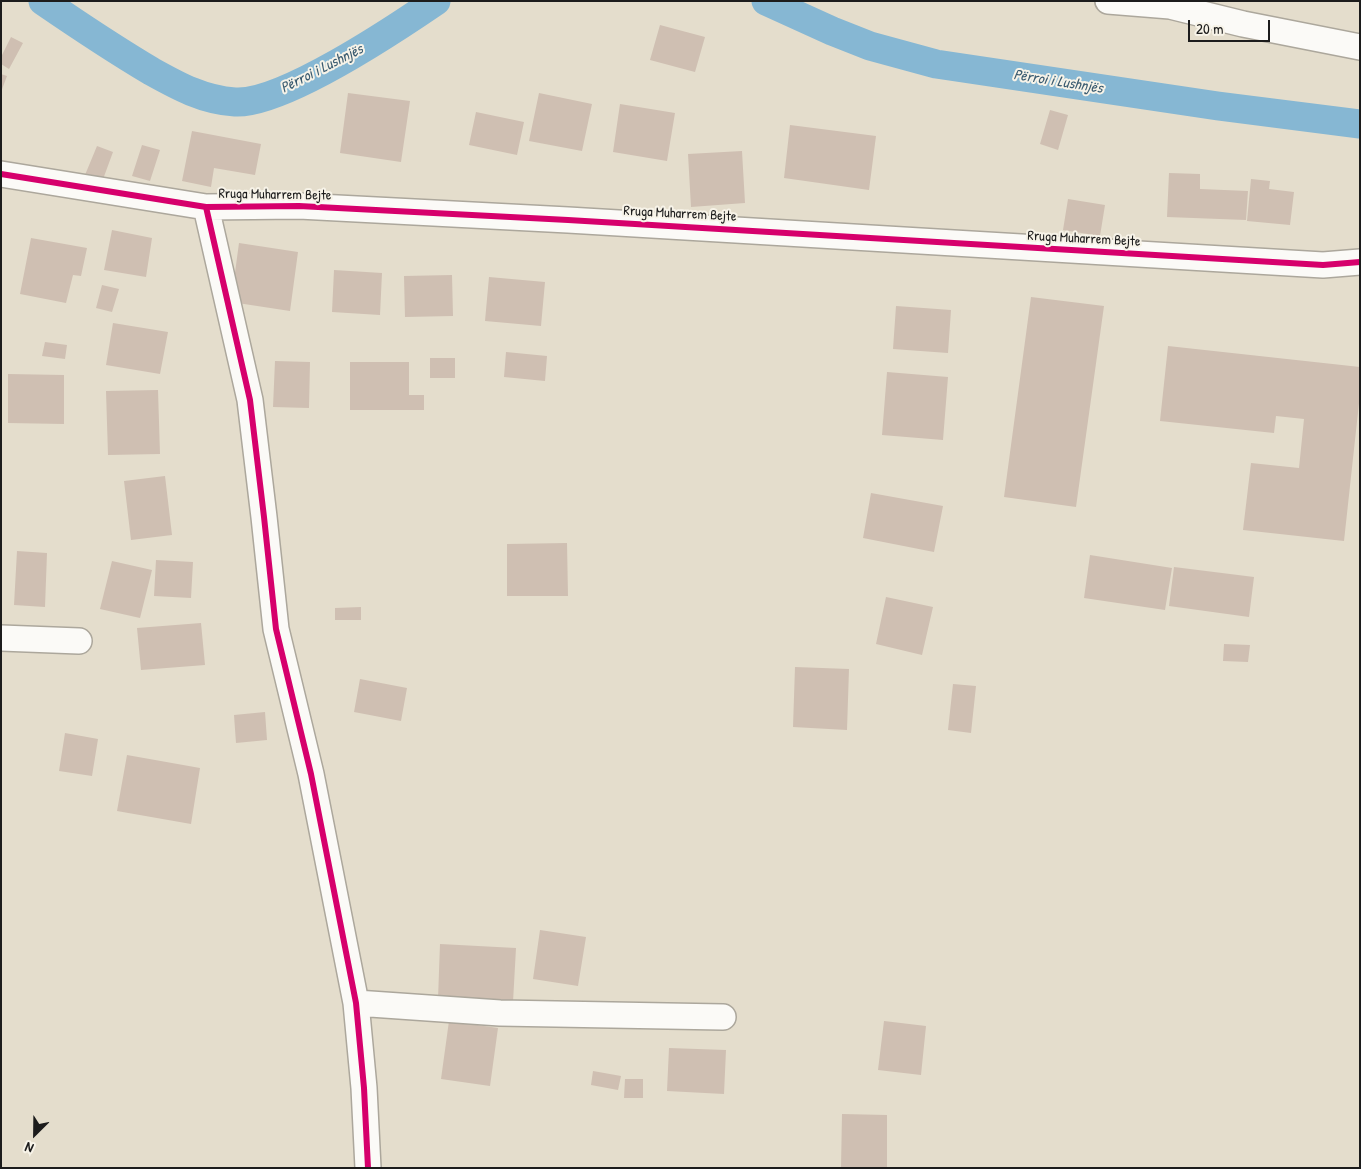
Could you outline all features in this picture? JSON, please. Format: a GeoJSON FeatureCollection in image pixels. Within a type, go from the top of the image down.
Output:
{"type":"FeatureCollection","features":[{"type":"Feature","properties":{"kind":"street"},"geometry":{"type":"LineString","coordinates":[[1108,1],[1171,4],[1243,24],[1360,47]]}},
{"type":"Feature","properties":{"kind":"street","name":"Rruga Muharrem Bejte"},"geometry":{"type":"LineString","coordinates":[[1,174],[206,207],[299,206],[798,233],[1011,248],[1195,257],[1324,266],[1360,262]]}},
{"type":"Feature","properties":{"kind":"street"},"geometry":{"type":"LineString","coordinates":[[206,207],[250,400],[276,629],[311,774],[356,1003],[364,1088],[368,1168]]}},
{"type":"Feature","properties":{"kind":"street"},"geometry":{"type":"LineString","coordinates":[[1,638],[79,641]]}},
{"type":"Feature","properties":{"kind":"street"},"geometry":{"type":"LineString","coordinates":[[356,1003],[500,1013],[723,1017]]}},
{"type":"Feature","properties":{"kind":"building"},"geometry":{"type":"Polygon","coordinates":[[[660,25],[705,37],[695,72],[650,60],[660,25]]]}},
{"type":"Feature","properties":{"kind":"building"},"geometry":{"type":"Polygon","coordinates":[[[11,37],[23,43],[9,69],[1,64],[1,57],[11,37]]]}},
{"type":"Feature","properties":{"kind":"building"},"geometry":{"type":"Polygon","coordinates":[[[1,74],[7,76],[1,92],[1,74]]]}},
{"type":"Feature","properties":{"kind":"building"},"geometry":{"type":"Polygon","coordinates":[[[348,93],[410,101],[401,162],[340,153],[348,93]]]}},
{"type":"Feature","properties":{"kind":"building"},"geometry":{"type":"Polygon","coordinates":[[[539,93],[592,104],[582,151],[529,141],[539,93]]]}},
{"type":"Feature","properties":{"kind":"building"},"geometry":{"type":"Polygon","coordinates":[[[620,104],[675,113],[667,161],[613,152],[620,104]]]}},
{"type":"Feature","properties":{"kind":"building"},"geometry":{"type":"Polygon","coordinates":[[[1050,110],[1068,115],[1058,150],[1040,144],[1050,110]]]}},
{"type":"Feature","properties":{"kind":"building"},"geometry":{"type":"Polygon","coordinates":[[[476,112],[524,122],[517,155],[469,145],[476,112]]]}},
{"type":"Feature","properties":{"kind":"building"},"geometry":{"type":"Polygon","coordinates":[[[790,125],[876,136],[869,190],[784,178],[790,125]]]}},
{"type":"Feature","properties":{"kind":"building"},"geometry":{"type":"Polygon","coordinates":[[[192,131],[261,144],[255,175],[214,168],[211,187],[182,181],[192,131]]]}},
{"type":"Feature","properties":{"kind":"building"},"geometry":{"type":"Polygon","coordinates":[[[142,145],[160,150],[150,181],[132,176],[142,145]]]}},
{"type":"Feature","properties":{"kind":"building"},"geometry":{"type":"Polygon","coordinates":[[[97,146],[113,152],[102,182],[85,175],[97,146]]]}},
{"type":"Feature","properties":{"kind":"building"},"geometry":{"type":"Polygon","coordinates":[[[742,151],[745,203],[691,207],[688,154],[742,151]]]}},
{"type":"Feature","properties":{"kind":"building"},"geometry":{"type":"Polygon","coordinates":[[[1169,173],[1200,174],[1200,189],[1248,191],[1246,220],[1167,217],[1169,173]]]}},
{"type":"Feature","properties":{"kind":"building"},"geometry":{"type":"Polygon","coordinates":[[[1251,179],[1270,181],[1269,189],[1294,192],[1290,225],[1247,221],[1251,179]]]}},
{"type":"Feature","properties":{"kind":"building"},"geometry":{"type":"Polygon","coordinates":[[[1068,199],[1105,205],[1100,236],[1063,230],[1068,199]]]}},
{"type":"Feature","properties":{"kind":"building"},"geometry":{"type":"Polygon","coordinates":[[[112,230],[152,238],[146,277],[104,270],[112,230]]]}},
{"type":"Feature","properties":{"kind":"building"},"geometry":{"type":"Polygon","coordinates":[[[31,238],[87,248],[81,276],[73,275],[66,303],[20,294],[31,238]]]}},
{"type":"Feature","properties":{"kind":"building"},"geometry":{"type":"Polygon","coordinates":[[[239,243],[298,252],[290,311],[231,302],[239,243]]]}},
{"type":"Feature","properties":{"kind":"building"},"geometry":{"type":"Polygon","coordinates":[[[334,270],[382,273],[380,315],[332,312],[334,270]]]}},
{"type":"Feature","properties":{"kind":"building"},"geometry":{"type":"Polygon","coordinates":[[[452,275],[453,316],[405,317],[404,276],[452,275]]]}},
{"type":"Feature","properties":{"kind":"building"},"geometry":{"type":"Polygon","coordinates":[[[489,277],[545,282],[541,326],[485,321],[489,277]]]}},
{"type":"Feature","properties":{"kind":"building"},"geometry":{"type":"Polygon","coordinates":[[[102,285],[119,289],[112,312],[96,308],[102,285]]]}},
{"type":"Feature","properties":{"kind":"building"},"geometry":{"type":"Polygon","coordinates":[[[1031,297],[1104,306],[1076,507],[1004,497],[1031,297]]]}},
{"type":"Feature","properties":{"kind":"building"},"geometry":{"type":"Polygon","coordinates":[[[896,306],[951,310],[948,353],[893,349],[896,306]]]}},
{"type":"Feature","properties":{"kind":"building"},"geometry":{"type":"Polygon","coordinates":[[[113,323],[168,332],[160,374],[106,365],[113,323]]]}},
{"type":"Feature","properties":{"kind":"building"},"geometry":{"type":"Polygon","coordinates":[[[45,342],[67,345],[65,359],[42,356],[45,342]]]}},
{"type":"Feature","properties":{"kind":"building"},"geometry":{"type":"Polygon","coordinates":[[[1168,346],[1360,367],[1360,394],[1344,541],[1243,530],[1251,463],[1299,468],[1304,419],[1276,416],[1274,433],[1160,421],[1168,346]]]}},
{"type":"Feature","properties":{"kind":"building"},"geometry":{"type":"Polygon","coordinates":[[[506,352],[547,356],[545,381],[504,377],[506,352]]]}},
{"type":"Feature","properties":{"kind":"building"},"geometry":{"type":"Polygon","coordinates":[[[430,358],[455,358],[455,378],[430,378],[430,358]]]}},
{"type":"Feature","properties":{"kind":"building"},"geometry":{"type":"Polygon","coordinates":[[[275,361],[310,362],[309,408],[273,407],[275,361]]]}},
{"type":"Feature","properties":{"kind":"building"},"geometry":{"type":"Polygon","coordinates":[[[350,362],[409,362],[409,395],[424,395],[424,410],[350,410],[350,362]]]}},
{"type":"Feature","properties":{"kind":"building"},"geometry":{"type":"Polygon","coordinates":[[[887,372],[948,377],[943,440],[882,435],[887,372]]]}},
{"type":"Feature","properties":{"kind":"building"},"geometry":{"type":"Polygon","coordinates":[[[8,374],[64,375],[64,424],[8,423],[8,374]]]}},
{"type":"Feature","properties":{"kind":"building"},"geometry":{"type":"Polygon","coordinates":[[[158,390],[160,454],[108,455],[106,391],[158,390]]]}},
{"type":"Feature","properties":{"kind":"building"},"geometry":{"type":"Polygon","coordinates":[[[165,476],[172,535],[131,540],[124,481],[165,476]]]}},
{"type":"Feature","properties":{"kind":"building"},"geometry":{"type":"Polygon","coordinates":[[[871,493],[943,506],[934,552],[863,538],[871,493]]]}},
{"type":"Feature","properties":{"kind":"building"},"geometry":{"type":"Polygon","coordinates":[[[567,543],[568,596],[507,596],[507,544],[567,543]]]}},
{"type":"Feature","properties":{"kind":"building"},"geometry":{"type":"Polygon","coordinates":[[[17,551],[47,553],[45,607],[14,605],[17,551]]]}},
{"type":"Feature","properties":{"kind":"building"},"geometry":{"type":"Polygon","coordinates":[[[1090,555],[1172,568],[1165,610],[1084,598],[1090,555]]]}},
{"type":"Feature","properties":{"kind":"building"},"geometry":{"type":"Polygon","coordinates":[[[156,560],[193,562],[191,598],[154,596],[156,560]]]}},
{"type":"Feature","properties":{"kind":"building"},"geometry":{"type":"Polygon","coordinates":[[[112,561],[152,570],[140,618],[100,609],[112,561]]]}},
{"type":"Feature","properties":{"kind":"building"},"geometry":{"type":"Polygon","coordinates":[[[1174,567],[1254,577],[1249,617],[1169,606],[1174,567]]]}},
{"type":"Feature","properties":{"kind":"building"},"geometry":{"type":"Polygon","coordinates":[[[886,597],[933,607],[922,655],[876,644],[886,597]]]}},
{"type":"Feature","properties":{"kind":"building"},"geometry":{"type":"Polygon","coordinates":[[[361,607],[361,620],[335,620],[335,608],[361,607]]]}},
{"type":"Feature","properties":{"kind":"building"},"geometry":{"type":"Polygon","coordinates":[[[201,623],[205,665],[141,670],[137,628],[201,623]]]}},
{"type":"Feature","properties":{"kind":"building"},"geometry":{"type":"Polygon","coordinates":[[[1224,644],[1250,645],[1248,662],[1223,661],[1224,644]]]}},
{"type":"Feature","properties":{"kind":"building"},"geometry":{"type":"Polygon","coordinates":[[[795,667],[849,669],[847,730],[793,727],[795,667]]]}},
{"type":"Feature","properties":{"kind":"building"},"geometry":{"type":"Polygon","coordinates":[[[360,679],[407,688],[401,721],[354,712],[360,679]]]}},
{"type":"Feature","properties":{"kind":"building"},"geometry":{"type":"Polygon","coordinates":[[[953,684],[976,686],[971,733],[948,730],[953,684]]]}},
{"type":"Feature","properties":{"kind":"building"},"geometry":{"type":"Polygon","coordinates":[[[265,712],[267,740],[236,743],[234,715],[265,712]]]}},
{"type":"Feature","properties":{"kind":"building"},"geometry":{"type":"Polygon","coordinates":[[[65,733],[98,739],[92,776],[59,771],[65,733]]]}},
{"type":"Feature","properties":{"kind":"building"},"geometry":{"type":"Polygon","coordinates":[[[127,755],[200,768],[191,824],[117,811],[127,755]]]}},
{"type":"Feature","properties":{"kind":"building"},"geometry":{"type":"Polygon","coordinates":[[[540,930],[586,937],[578,986],[533,979],[540,930]]]}},
{"type":"Feature","properties":{"kind":"building"},"geometry":{"type":"Polygon","coordinates":[[[440,944],[516,948],[513,1002],[438,999],[440,944]]]}},
{"type":"Feature","properties":{"kind":"building"},"geometry":{"type":"Polygon","coordinates":[[[449,1021],[498,1028],[490,1086],[441,1079],[449,1021]]]}},
{"type":"Feature","properties":{"kind":"building"},"geometry":{"type":"Polygon","coordinates":[[[884,1021],[926,1026],[921,1075],[878,1070],[884,1021]]]}},
{"type":"Feature","properties":{"kind":"building"},"geometry":{"type":"Polygon","coordinates":[[[669,1048],[726,1050],[724,1094],[667,1091],[669,1048]]]}},
{"type":"Feature","properties":{"kind":"building"},"geometry":{"type":"Polygon","coordinates":[[[593,1071],[621,1076],[618,1090],[591,1085],[593,1071]]]}},
{"type":"Feature","properties":{"kind":"building"},"geometry":{"type":"Polygon","coordinates":[[[625,1079],[643,1079],[643,1098],[624,1098],[625,1079]]]}},
{"type":"Feature","properties":{"kind":"building"},"geometry":{"type":"Polygon","coordinates":[[[842,1114],[887,1115],[887,1168],[841,1168],[842,1114]]]}},
{"type":"Feature","properties":{"kind":"waterway","name":"Përroi i Lushnjës"},"geometry":{"type":"LineString","coordinates":[[43,1],[123,54],[171,82],[201,95],[235,102],[255,100],[308,79],[367,46],[436,1]]}},
{"type":"Feature","properties":{"kind":"waterway","name":"Përroi i Lushnjës"},"geometry":{"type":"LineString","coordinates":[[766,1],[870,46],[936,64],[1218,106],[1360,124]]}},
{"type":"Feature","properties":{"kind":"cycle path"},"geometry":{"type":"LineString","coordinates":[[1,174],[206,207],[299,206],[1323,265],[1360,262]]}},
{"type":"Feature","properties":{"kind":"cycle path"},"geometry":{"type":"LineString","coordinates":[[206,207],[250,400],[276,629],[311,774],[356,1003],[364,1088],[368,1168]]}}]}
